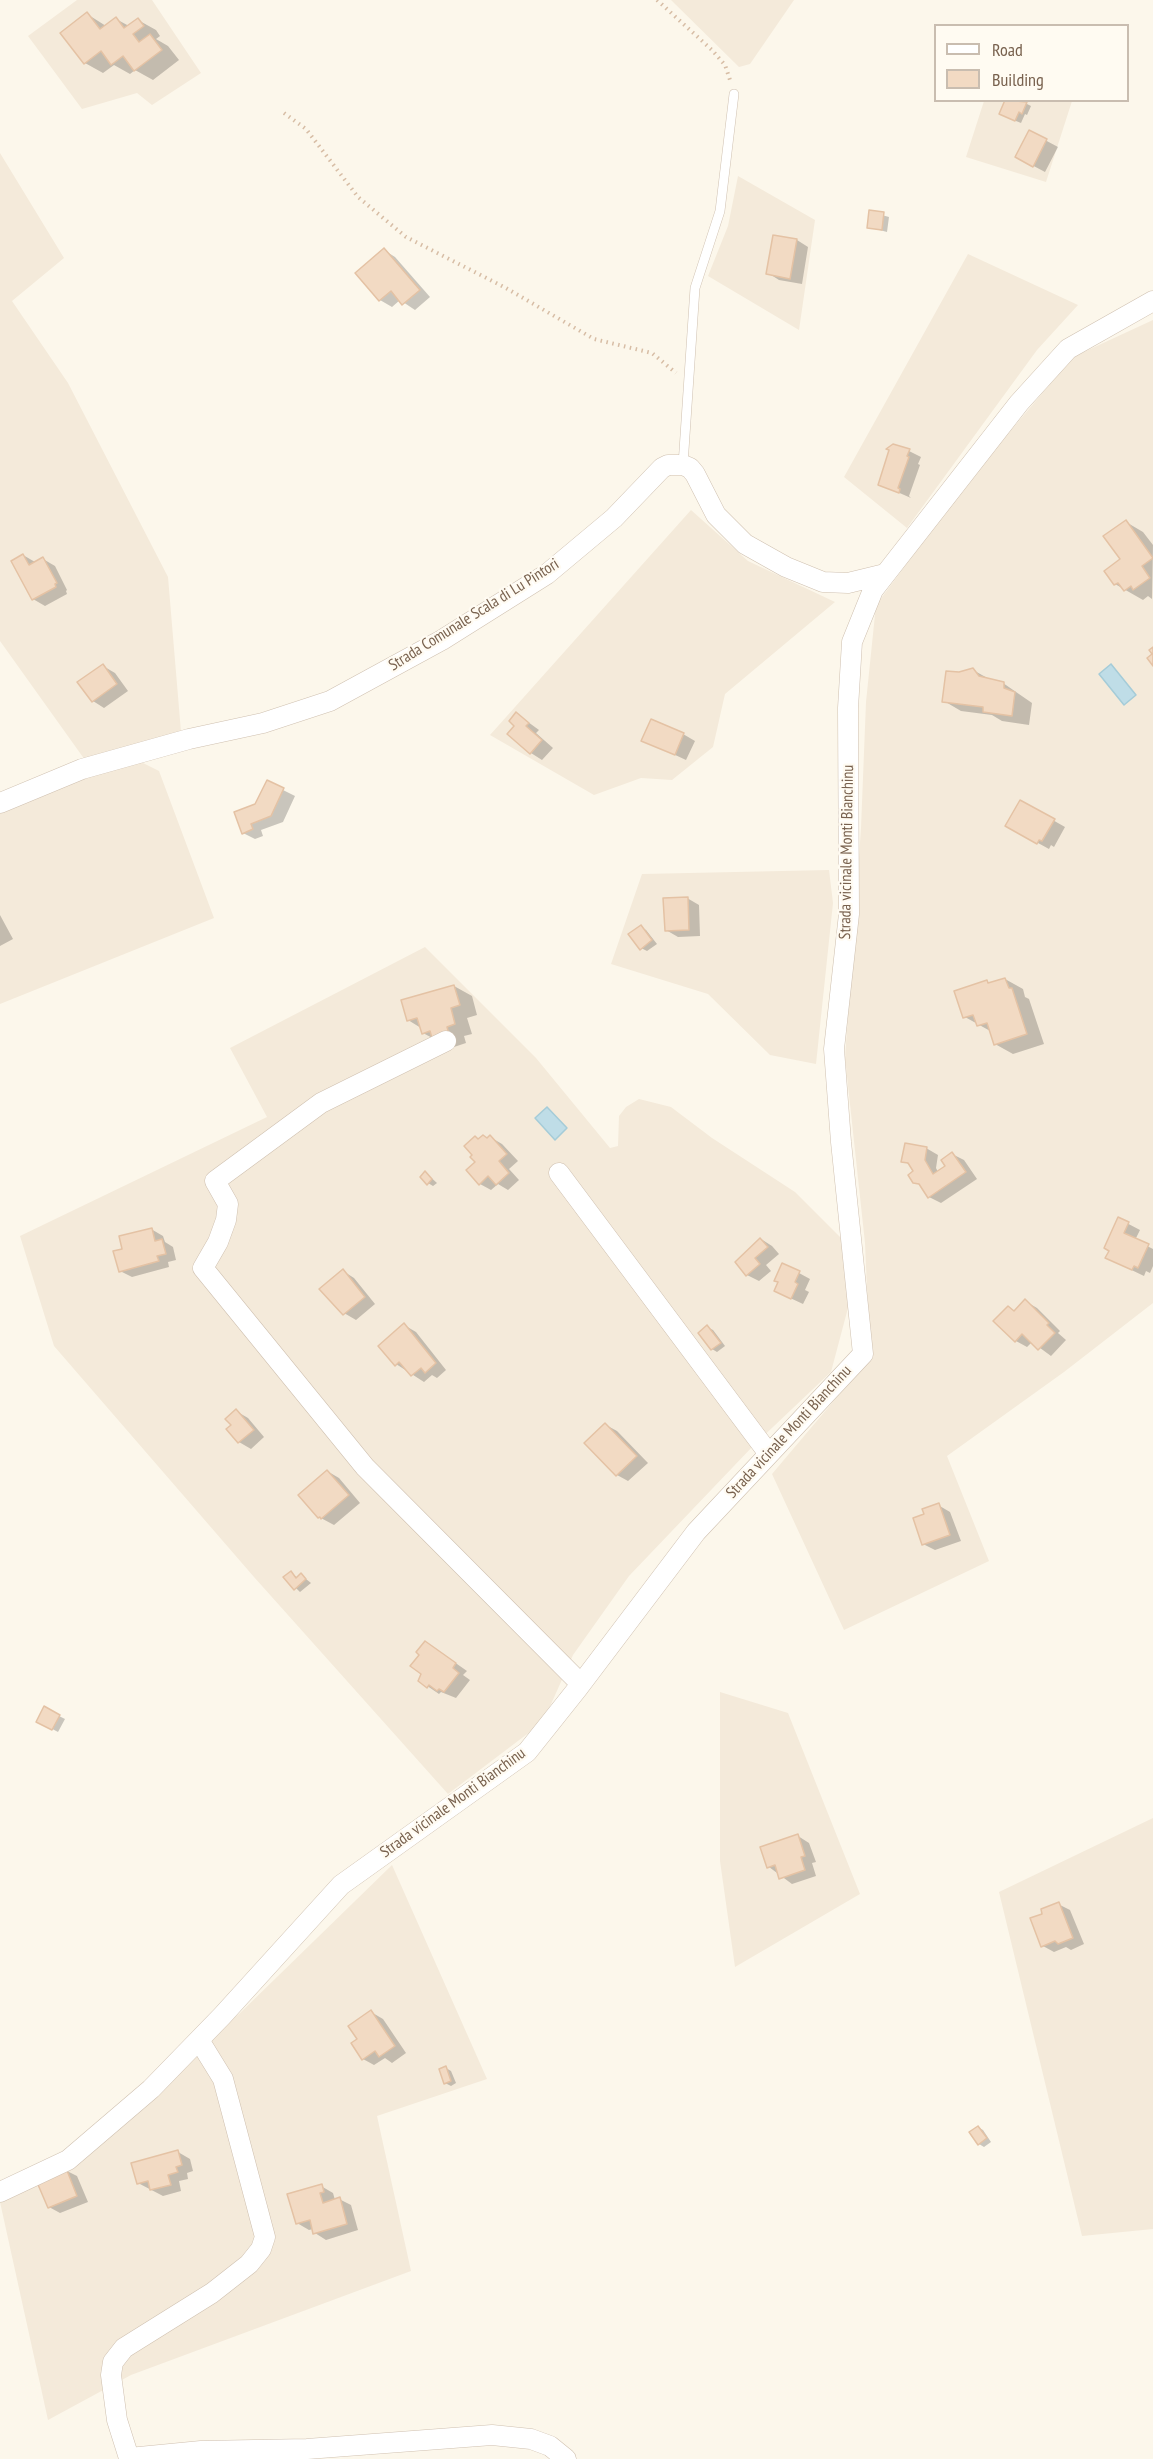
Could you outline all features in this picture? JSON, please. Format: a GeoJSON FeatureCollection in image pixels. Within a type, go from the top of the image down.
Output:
{"type":"FeatureCollection","features":[{"type":"Feature","properties":{"kind":"street","name":"Strada vicinale Monti Bianchinu"},"geometry":{"type":"LineString","coordinates":[[0,2192],[68,2160],[151,2089],[341,1886],[527,1752],[696,1532],[863,1354],[841,1142],[834,1048],[849,914],[848,708],[852,642],[873,590],[1012,411],[1068,349],[1153,301]]}},
{"type":"Feature","properties":{"kind":"street","name":"Strada Comunale Scala di Lu Pintori"},"geometry":{"type":"LineString","coordinates":[[0,803],[82,769],[189,739],[263,723],[330,701],[442,640],[547,574],[614,518],[662,468],[668,465],[683,465]]}},
{"type":"Feature","properties":{"kind":"street"},"geometry":{"type":"LineString","coordinates":[[683,465],[695,474],[716,515],[745,543],[786,567],[824,582],[848,583],[885,574]]}},
{"type":"Feature","properties":{"kind":"street"},"geometry":{"type":"LineString","coordinates":[[446,1041],[321,1103],[215,1181],[228,1204],[226,1220],[218,1242],[203,1268],[365,1467],[581,1684]]}},
{"type":"Feature","properties":{"kind":"street"},"geometry":{"type":"LineString","coordinates":[[559,1173],[769,1454]]}},
{"type":"Feature","properties":{"kind":"street"},"geometry":{"type":"LineString","coordinates":[[199,2040],[223,2079],[265,2237],[261,2248],[249,2264],[212,2293],[124,2348],[113,2362],[111,2375],[117,2420],[129,2458],[201,2451],[308,2449],[492,2435],[531,2439],[550,2446],[566,2459]]}},
{"type":"Feature","properties":{"kind":"lane"},"geometry":{"type":"LineString","coordinates":[[683,465],[695,288],[720,211],[734,94]]}},
{"type":"Feature","properties":{"kind":"path"},"geometry":{"type":"LineString","coordinates":[[657,0],[712,50],[725,65],[734,94]]}},
{"type":"Feature","properties":{"kind":"path"},"geometry":{"type":"LineString","coordinates":[[284,113],[306,129],[358,197],[406,237],[504,287],[594,339],[652,353],[688,383]]}},
{"type":"Feature","properties":{"kind":"shaded area"},"geometry":{"type":"Polygon","coordinates":[[[77,0],[152,0],[201,73],[152,105],[137,93],[82,109],[28,36],[77,0]]]}},
{"type":"Feature","properties":{"kind":"shaded area"},"geometry":{"type":"Polygon","coordinates":[[[671,0],[794,0],[750,64],[739,67],[671,0]]]}},
{"type":"Feature","properties":{"kind":"shaded area"},"geometry":{"type":"Polygon","coordinates":[[[984,102],[1072,102],[1046,182],[966,157],[984,102]]]}},
{"type":"Feature","properties":{"kind":"shaded area"},"geometry":{"type":"Polygon","coordinates":[[[0,153],[64,258],[12,301],[68,383],[168,577],[181,732],[85,760],[0,641],[0,153]]]}},
{"type":"Feature","properties":{"kind":"shaded area"},"geometry":{"type":"Polygon","coordinates":[[[738,176],[815,220],[799,330],[708,276],[728,226],[738,176]]]}},
{"type":"Feature","properties":{"kind":"shaded area"},"geometry":{"type":"Polygon","coordinates":[[[968,254],[1078,305],[1037,350],[907,528],[844,477],[968,254]]]}},
{"type":"Feature","properties":{"kind":"shaded area"},"geometry":{"type":"Polygon","coordinates":[[[1153,320],[1153,1303],[1064,1372],[947,1456],[989,1561],[844,1630],[772,1474],[870,1358],[865,1243],[845,1058],[861,828],[866,702],[876,605],[973,475],[1073,357],[1153,320]]]}},
{"type":"Feature","properties":{"kind":"shaded area"},"geometry":{"type":"Polygon","coordinates":[[[691,510],[748,561],[835,602],[725,694],[713,747],[672,780],[641,778],[594,795],[490,735],[691,510]]]}},
{"type":"Feature","properties":{"kind":"shaded area"},"geometry":{"type":"Polygon","coordinates":[[[141,762],[159,771],[214,918],[0,1004],[0,809],[48,780],[141,762]]]}},
{"type":"Feature","properties":{"kind":"shaded area"},"geometry":{"type":"Polygon","coordinates":[[[829,870],[833,903],[816,1064],[770,1055],[708,994],[611,964],[642,874],[829,870]]]}},
{"type":"Feature","properties":{"kind":"shaded area"},"geometry":{"type":"Polygon","coordinates":[[[425,947],[536,1058],[610,1148],[618,1146],[619,1116],[626,1107],[639,1099],[671,1107],[712,1138],[795,1192],[842,1239],[853,1289],[831,1372],[754,1445],[629,1576],[573,1655],[543,1722],[448,1794],[254,1577],[54,1346],[20,1236],[267,1117],[230,1048],[425,947]]]}},
{"type":"Feature","properties":{"kind":"shaded area"},"geometry":{"type":"Polygon","coordinates":[[[720,1692],[788,1713],[860,1894],[735,1967],[720,1861],[720,1692]]]}},
{"type":"Feature","properties":{"kind":"shaded area"},"geometry":{"type":"Polygon","coordinates":[[[1153,1818],[1153,2229],[1082,2236],[999,1892],[1153,1818]]]}},
{"type":"Feature","properties":{"kind":"shaded area"},"geometry":{"type":"Polygon","coordinates":[[[392,1865],[487,2079],[377,2116],[411,2271],[131,2375],[48,2420],[0,2202],[239,2014],[392,1865]]]}},
{"type":"Feature","properties":{"kind":"water"},"geometry":{"type":"Polygon","coordinates":[[[1111,664],[1136,695],[1124,705],[1099,674],[1111,664]]]}},
{"type":"Feature","properties":{"kind":"water"},"geometry":{"type":"Polygon","coordinates":[[[547,1107],[567,1128],[555,1140],[535,1118],[547,1107]]]}},
{"type":"Feature","properties":{"kind":"building"},"geometry":{"type":"Polygon","coordinates":[[[87,12],[100,29],[116,17],[124,28],[138,18],[144,26],[133,34],[139,42],[150,34],[162,50],[134,71],[123,56],[111,65],[101,51],[84,64],[60,33],[87,12]]]}},
{"type":"Feature","properties":{"kind":"building"},"geometry":{"type":"Polygon","coordinates":[[[1004,102],[1027,102],[1022,114],[1019,112],[1015,121],[999,114],[1004,102]]]}},
{"type":"Feature","properties":{"kind":"building"},"geometry":{"type":"Polygon","coordinates":[[[1029,130],[1047,139],[1033,167],[1015,157],[1029,130]]]}},
{"type":"Feature","properties":{"kind":"building"},"geometry":{"type":"Polygon","coordinates":[[[869,210],[884,212],[882,230],[867,228],[869,210]]]}},
{"type":"Feature","properties":{"kind":"building"},"geometry":{"type":"Polygon","coordinates":[[[773,235],[797,239],[790,279],[766,274],[773,235]]]}},
{"type":"Feature","properties":{"kind":"building"},"geometry":{"type":"Polygon","coordinates":[[[384,248],[420,290],[402,305],[391,291],[379,301],[355,273],[384,248]]]}},
{"type":"Feature","properties":{"kind":"building"},"geometry":{"type":"Polygon","coordinates":[[[893,444],[910,449],[898,488],[899,493],[878,485],[889,450],[886,449],[893,444]]]}},
{"type":"Feature","properties":{"kind":"building"},"geometry":{"type":"Polygon","coordinates":[[[1126,520],[1153,558],[1142,566],[1150,578],[1133,590],[1131,586],[1124,591],[1118,583],[1114,585],[1104,571],[1120,559],[1103,536],[1126,520]]]}},
{"type":"Feature","properties":{"kind":"building"},"geometry":{"type":"Polygon","coordinates":[[[23,554],[29,565],[43,557],[57,583],[56,587],[32,600],[11,561],[23,554]]]}},
{"type":"Feature","properties":{"kind":"building"},"geometry":{"type":"Polygon","coordinates":[[[1153,647],[1153,666],[1147,658],[1152,654],[1149,650],[1153,647]]]}},
{"type":"Feature","properties":{"kind":"building"},"geometry":{"type":"Polygon","coordinates":[[[103,664],[117,684],[92,702],[77,682],[103,664]]]}},
{"type":"Feature","properties":{"kind":"building"},"geometry":{"type":"Polygon","coordinates":[[[973,668],[979,676],[1004,682],[1004,688],[1015,692],[1012,716],[983,712],[983,707],[942,702],[946,671],[959,672],[973,668]]]}},
{"type":"Feature","properties":{"kind":"building"},"geometry":{"type":"Polygon","coordinates":[[[516,712],[529,723],[526,726],[542,740],[530,754],[507,734],[514,726],[509,721],[516,712]]]}},
{"type":"Feature","properties":{"kind":"building"},"geometry":{"type":"Polygon","coordinates":[[[651,719],[684,733],[675,755],[641,741],[651,719]]]}},
{"type":"Feature","properties":{"kind":"building"},"geometry":{"type":"Polygon","coordinates":[[[267,780],[284,788],[271,816],[251,824],[253,829],[242,834],[234,812],[255,804],[267,780]]]}},
{"type":"Feature","properties":{"kind":"building"},"geometry":{"type":"Polygon","coordinates":[[[1020,800],[1055,819],[1042,841],[1039,840],[1037,844],[1005,826],[1020,800]]]}},
{"type":"Feature","properties":{"kind":"building"},"geometry":{"type":"Polygon","coordinates":[[[688,897],[689,930],[665,931],[663,898],[688,897]]]}},
{"type":"Feature","properties":{"kind":"building"},"geometry":{"type":"Polygon","coordinates":[[[641,925],[652,940],[640,950],[628,934],[641,925]]]}},
{"type":"Feature","properties":{"kind":"building"},"geometry":{"type":"Polygon","coordinates":[[[1005,978],[1009,988],[1012,988],[1027,1034],[994,1045],[987,1023],[977,1026],[973,1015],[963,1018],[954,991],[987,980],[988,983],[1005,978]]]}},
{"type":"Feature","properties":{"kind":"building"},"geometry":{"type":"Polygon","coordinates":[[[454,985],[460,1005],[451,1008],[455,1024],[447,1027],[449,1034],[432,1038],[430,1031],[422,1034],[417,1018],[407,1021],[401,1000],[454,985]]]}},
{"type":"Feature","properties":{"kind":"building"},"geometry":{"type":"Polygon","coordinates":[[[483,1135],[487,1138],[490,1135],[507,1154],[499,1161],[509,1173],[496,1185],[488,1176],[479,1185],[466,1170],[475,1162],[464,1146],[475,1136],[478,1139],[483,1135]]]}},
{"type":"Feature","properties":{"kind":"building"},"geometry":{"type":"Polygon","coordinates":[[[905,1143],[927,1147],[925,1160],[933,1174],[945,1166],[941,1160],[952,1152],[966,1172],[928,1198],[919,1184],[913,1183],[908,1175],[913,1171],[908,1163],[901,1162],[905,1143]]]}},
{"type":"Feature","properties":{"kind":"building"},"geometry":{"type":"Polygon","coordinates":[[[425,1171],[432,1179],[427,1185],[420,1177],[425,1171]]]}},
{"type":"Feature","properties":{"kind":"building"},"geometry":{"type":"Polygon","coordinates":[[[1118,1217],[1129,1222],[1124,1233],[1149,1244],[1138,1268],[1134,1266],[1132,1270],[1105,1258],[1109,1251],[1104,1248],[1118,1217]]]}},
{"type":"Feature","properties":{"kind":"building"},"geometry":{"type":"Polygon","coordinates":[[[152,1228],[155,1241],[162,1239],[166,1254],[157,1256],[159,1261],[119,1272],[113,1251],[122,1249],[119,1236],[152,1228]]]}},
{"type":"Feature","properties":{"kind":"building"},"geometry":{"type":"Polygon","coordinates":[[[760,1238],[768,1247],[755,1258],[760,1264],[746,1276],[735,1262],[760,1238]]]}},
{"type":"Feature","properties":{"kind":"building"},"geometry":{"type":"Polygon","coordinates":[[[782,1263],[800,1271],[795,1282],[798,1284],[791,1299],[774,1291],[778,1282],[774,1281],[782,1263]]]}},
{"type":"Feature","properties":{"kind":"building"},"geometry":{"type":"Polygon","coordinates":[[[343,1269],[365,1297],[343,1315],[319,1289],[343,1269]]]}},
{"type":"Feature","properties":{"kind":"building"},"geometry":{"type":"Polygon","coordinates":[[[1025,1299],[1049,1323],[1047,1325],[1055,1333],[1038,1350],[1022,1334],[1015,1342],[993,1321],[1008,1306],[1014,1311],[1025,1299]]]}},
{"type":"Feature","properties":{"kind":"building"},"geometry":{"type":"Polygon","coordinates":[[[404,1323],[436,1363],[425,1373],[421,1368],[411,1376],[399,1362],[395,1366],[378,1346],[404,1323]]]}},
{"type":"Feature","properties":{"kind":"building"},"geometry":{"type":"Polygon","coordinates":[[[707,1325],[721,1343],[711,1350],[698,1333],[707,1325]]]}},
{"type":"Feature","properties":{"kind":"building"},"geometry":{"type":"Polygon","coordinates":[[[236,1409],[254,1430],[238,1443],[226,1429],[231,1425],[225,1419],[236,1409]]]}},
{"type":"Feature","properties":{"kind":"building"},"geometry":{"type":"Polygon","coordinates":[[[605,1423],[637,1456],[616,1476],[584,1443],[605,1423]]]}},
{"type":"Feature","properties":{"kind":"building"},"geometry":{"type":"Polygon","coordinates":[[[327,1470],[349,1495],[321,1519],[298,1495],[327,1470]]]}},
{"type":"Feature","properties":{"kind":"building"},"geometry":{"type":"Polygon","coordinates":[[[939,1503],[950,1535],[922,1545],[913,1518],[924,1514],[922,1509],[939,1503]]]}},
{"type":"Feature","properties":{"kind":"building"},"geometry":{"type":"Polygon","coordinates":[[[291,1571],[296,1578],[301,1573],[306,1579],[294,1590],[283,1577],[291,1571]]]}},
{"type":"Feature","properties":{"kind":"building"},"geometry":{"type":"Polygon","coordinates":[[[425,1641],[456,1663],[453,1668],[459,1673],[444,1692],[439,1689],[437,1691],[429,1685],[427,1688],[418,1681],[421,1674],[410,1666],[419,1655],[416,1652],[425,1641]]]}},
{"type":"Feature","properties":{"kind":"building"},"geometry":{"type":"Polygon","coordinates":[[[44,1706],[60,1715],[52,1730],[36,1722],[44,1706]]]}},
{"type":"Feature","properties":{"kind":"building"},"geometry":{"type":"Polygon","coordinates":[[[798,1834],[805,1856],[801,1857],[805,1870],[779,1879],[775,1865],[767,1868],[760,1847],[798,1834]]]}},
{"type":"Feature","properties":{"kind":"building"},"geometry":{"type":"Polygon","coordinates":[[[1059,1902],[1073,1938],[1058,1944],[1055,1941],[1041,1947],[1030,1918],[1042,1914],[1041,1909],[1059,1902]]]}},
{"type":"Feature","properties":{"kind":"building"},"geometry":{"type":"Polygon","coordinates":[[[371,2010],[395,2046],[379,2057],[375,2051],[362,2060],[351,2043],[357,2039],[348,2026],[371,2010]]]}},
{"type":"Feature","properties":{"kind":"building"},"geometry":{"type":"Polygon","coordinates":[[[446,2066],[451,2081],[444,2084],[439,2069],[446,2066]]]}},
{"type":"Feature","properties":{"kind":"building"},"geometry":{"type":"Polygon","coordinates":[[[978,2126],[987,2138],[978,2145],[969,2132],[978,2126]]]}},
{"type":"Feature","properties":{"kind":"building"},"geometry":{"type":"Polygon","coordinates":[[[178,2150],[182,2165],[176,2167],[178,2172],[168,2175],[171,2185],[150,2190],[148,2181],[137,2184],[131,2163],[178,2150]]]}},
{"type":"Feature","properties":{"kind":"building"},"geometry":{"type":"Polygon","coordinates":[[[66,2168],[77,2196],[48,2208],[36,2180],[66,2168]]]}},
{"type":"Feature","properties":{"kind":"building"},"geometry":{"type":"Polygon","coordinates":[[[322,2184],[324,2192],[320,2193],[323,2203],[340,2197],[347,2224],[313,2234],[310,2220],[296,2224],[287,2194],[322,2184]]]}}]}
